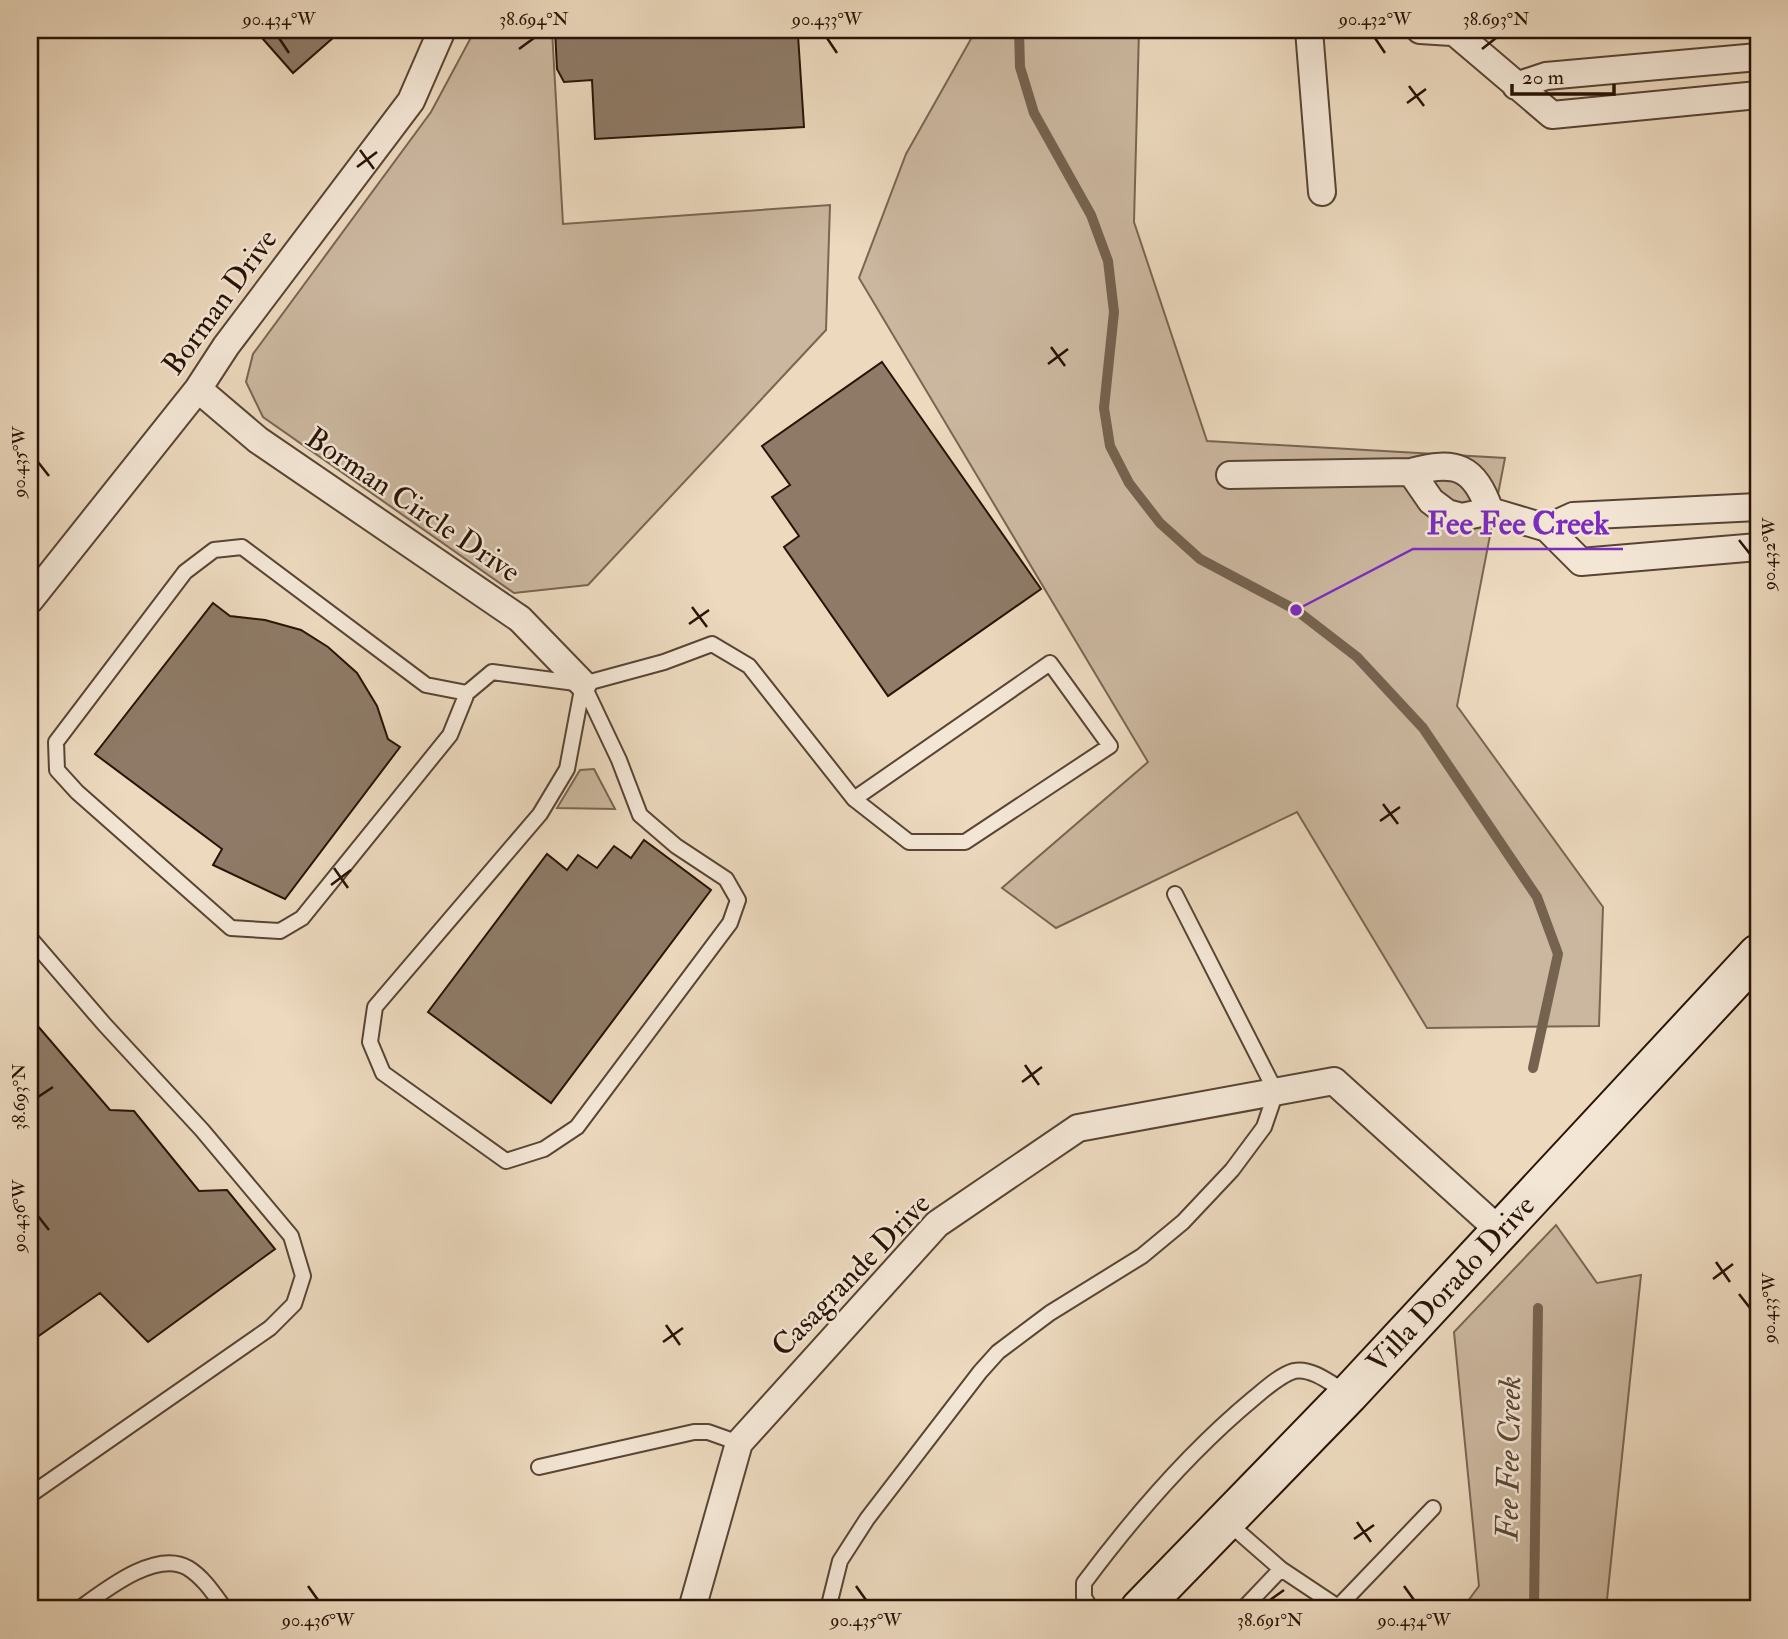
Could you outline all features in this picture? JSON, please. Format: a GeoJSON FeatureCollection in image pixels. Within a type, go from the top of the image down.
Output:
{"type":"FeatureCollection","features":[{"type":"Feature","properties":{"kind":"street","name":"Borman Drive"},"geometry":{"type":"LineString","coordinates":[[30,600],[198,389],[226,346],[411,101],[442,30]]}},
{"type":"Feature","properties":{"kind":"street"},"geometry":{"type":"LineString","coordinates":[[1309,30],[1322,192]]}},
{"type":"Feature","properties":{"kind":"street"},"geometry":{"type":"LineString","coordinates":[[1420,30],[1452,31],[1552,115],[1758,95]]}},
{"type":"Feature","properties":{"kind":"street"},"geometry":{"type":"LineString","coordinates":[[1516,86],[1546,76],[1758,57]]}},
{"type":"Feature","properties":{"kind":"street","name":"Borman Circle Drive"},"geometry":{"type":"LineString","coordinates":[[198,389],[258,440],[520,619],[583,684]]}},
{"type":"Feature","properties":{"kind":"street"},"geometry":{"type":"LineString","coordinates":[[1230,475],[1411,472],[1431,467],[1453,466],[1468,473],[1482,489],[1490,511]]}},
{"type":"Feature","properties":{"kind":"street"},"geometry":{"type":"LineString","coordinates":[[1411,472],[1431,501],[1447,513],[1462,517],[1490,511],[1547,528],[1581,562],[1758,547]]}},
{"type":"Feature","properties":{"kind":"street"},"geometry":{"type":"LineString","coordinates":[[1547,528],[1573,516],[1758,507]]}},
{"type":"Feature","properties":{"kind":"street","name":"Villa Dorado Drive"},"geometry":{"type":"LineString","coordinates":[[1140,1609],[1349,1394],[1758,954]]}},
{"type":"Feature","properties":{"kind":"street","name":"Casagrande Drive"},"geometry":{"type":"LineString","coordinates":[[692,1609],[739,1443],[937,1224],[1078,1128],[1334,1082],[1500,1231]]}},
{"type":"Feature","properties":{"kind":"lane"},"geometry":{"type":"LineString","coordinates":[[467,694],[426,685],[242,547],[214,550],[185,572],[56,741],[57,770],[77,792],[231,928],[280,931],[302,918],[450,735],[467,694],[492,672],[583,684],[663,662],[712,644],[748,666],[854,799],[909,842],[965,842],[1110,746],[1050,663],[854,799]]}},
{"type":"Feature","properties":{"kind":"lane"},"geometry":{"type":"LineString","coordinates":[[583,684],[620,760],[640,815],[676,846],[726,879],[738,900],[730,923],[577,1127],[544,1149],[506,1161],[383,1073],[370,1042],[375,1007],[540,814],[567,769],[583,684]]}},
{"type":"Feature","properties":{"kind":"lane"},"geometry":{"type":"LineString","coordinates":[[828,1609],[839,1561],[867,1519],[980,1371],[998,1352],[1050,1313],[1142,1256],[1183,1222],[1232,1170],[1264,1127],[1276,1092],[1175,894]]}},
{"type":"Feature","properties":{"kind":"lane"},"geometry":{"type":"LineString","coordinates":[[30,938],[104,1024],[202,1130],[291,1236],[303,1276],[294,1304],[270,1328],[30,1495]]}},
{"type":"Feature","properties":{"kind":"lane"},"geometry":{"type":"LineString","coordinates":[[1091,1609],[1084,1597],[1084,1583],[1170,1480],[1220,1426],[1260,1393],[1294,1371],[1310,1372],[1349,1394]]}},
{"type":"Feature","properties":{"kind":"lane"},"geometry":{"type":"LineString","coordinates":[[539,1467],[694,1432],[708,1432],[739,1443]]}},
{"type":"Feature","properties":{"kind":"lane"},"geometry":{"type":"LineString","coordinates":[[1226,1521],[1280,1569],[1338,1607],[1433,1507]]}},
{"type":"Feature","properties":{"kind":"lane"},"geometry":{"type":"LineString","coordinates":[[79,1609],[118,1581],[147,1568],[165,1564],[186,1567],[208,1585],[225,1609]]}},
{"type":"Feature","properties":{"kind":"lane"},"geometry":{"type":"LineString","coordinates":[[1243,1609],[1280,1569]]}},
{"type":"Feature","properties":{"kind":"shaded area"},"geometry":{"type":"Polygon","coordinates":[[[475,30],[552,30],[563,224],[830,205],[826,330],[588,585],[514,593],[263,417],[246,382],[253,354],[431,112],[475,30]]]}},
{"type":"Feature","properties":{"kind":"shaded area"},"geometry":{"type":"Polygon","coordinates":[[[976,30],[1139,30],[1134,222],[1207,441],[1505,458],[1457,706],[1603,907],[1599,1026],[1427,1028],[1297,812],[1056,928],[1002,888],[1148,762],[859,278],[906,154],[976,30]]]}},
{"type":"Feature","properties":{"kind":"shaded area"},"geometry":{"type":"Polygon","coordinates":[[[594,769],[615,809],[557,808],[580,770],[594,769]]]}},
{"type":"Feature","properties":{"kind":"shaded area"},"geometry":{"type":"Polygon","coordinates":[[[1556,1225],[1597,1283],[1641,1275],[1606,1609],[1462,1609],[1479,1586],[1454,1332],[1556,1225]]]}},
{"type":"Feature","properties":{"kind":"building"},"geometry":{"type":"Polygon","coordinates":[[[255,30],[342,30],[293,73],[255,30]]]}},
{"type":"Feature","properties":{"kind":"building"},"geometry":{"type":"Polygon","coordinates":[[[555,30],[763,30],[764,37],[798,35],[804,127],[595,139],[592,80],[564,82],[557,69],[555,30]]]}},
{"type":"Feature","properties":{"kind":"building"},"geometry":{"type":"Polygon","coordinates":[[[882,362],[1041,589],[888,696],[784,547],[799,536],[772,497],[790,485],[762,446],[882,362]]]}},
{"type":"Feature","properties":{"kind":"building"},"geometry":{"type":"Polygon","coordinates":[[[213,603],[230,616],[265,620],[301,630],[328,647],[357,673],[377,706],[388,739],[400,747],[285,899],[213,865],[222,849],[95,754],[213,603]]]}},
{"type":"Feature","properties":{"kind":"building"},"geometry":{"type":"Polygon","coordinates":[[[644,840],[711,890],[551,1103],[428,1012],[547,854],[567,870],[578,855],[597,868],[614,846],[631,858],[644,840]]]}},
{"type":"Feature","properties":{"kind":"building"},"geometry":{"type":"Polygon","coordinates":[[[30,1017],[110,1110],[134,1111],[199,1191],[227,1190],[275,1249],[148,1342],[100,1293],[30,1342],[30,1017]]]}},
{"type":"Feature","properties":{"kind":"waterway","name":"Fee Fee Creek"},"geometry":{"type":"LineString","coordinates":[[1019,30],[1020,67],[1034,113],[1091,215],[1108,261],[1114,312],[1104,408],[1110,446],[1129,483],[1160,523],[1200,559],[1296,610],[1357,657],[1423,728],[1537,897],[1558,954],[1533,1068]]}},
{"type":"Feature","properties":{"kind":"waterway","name":"Fee Fee Creek"},"geometry":{"type":"LineString","coordinates":[[1534,1609],[1538,1308]]}},
{"type":"Feature","properties":{"kind":"place","name":"Fee Fee Creek"},"geometry":{"type":"Point","coordinates":[1296,610]}}]}
